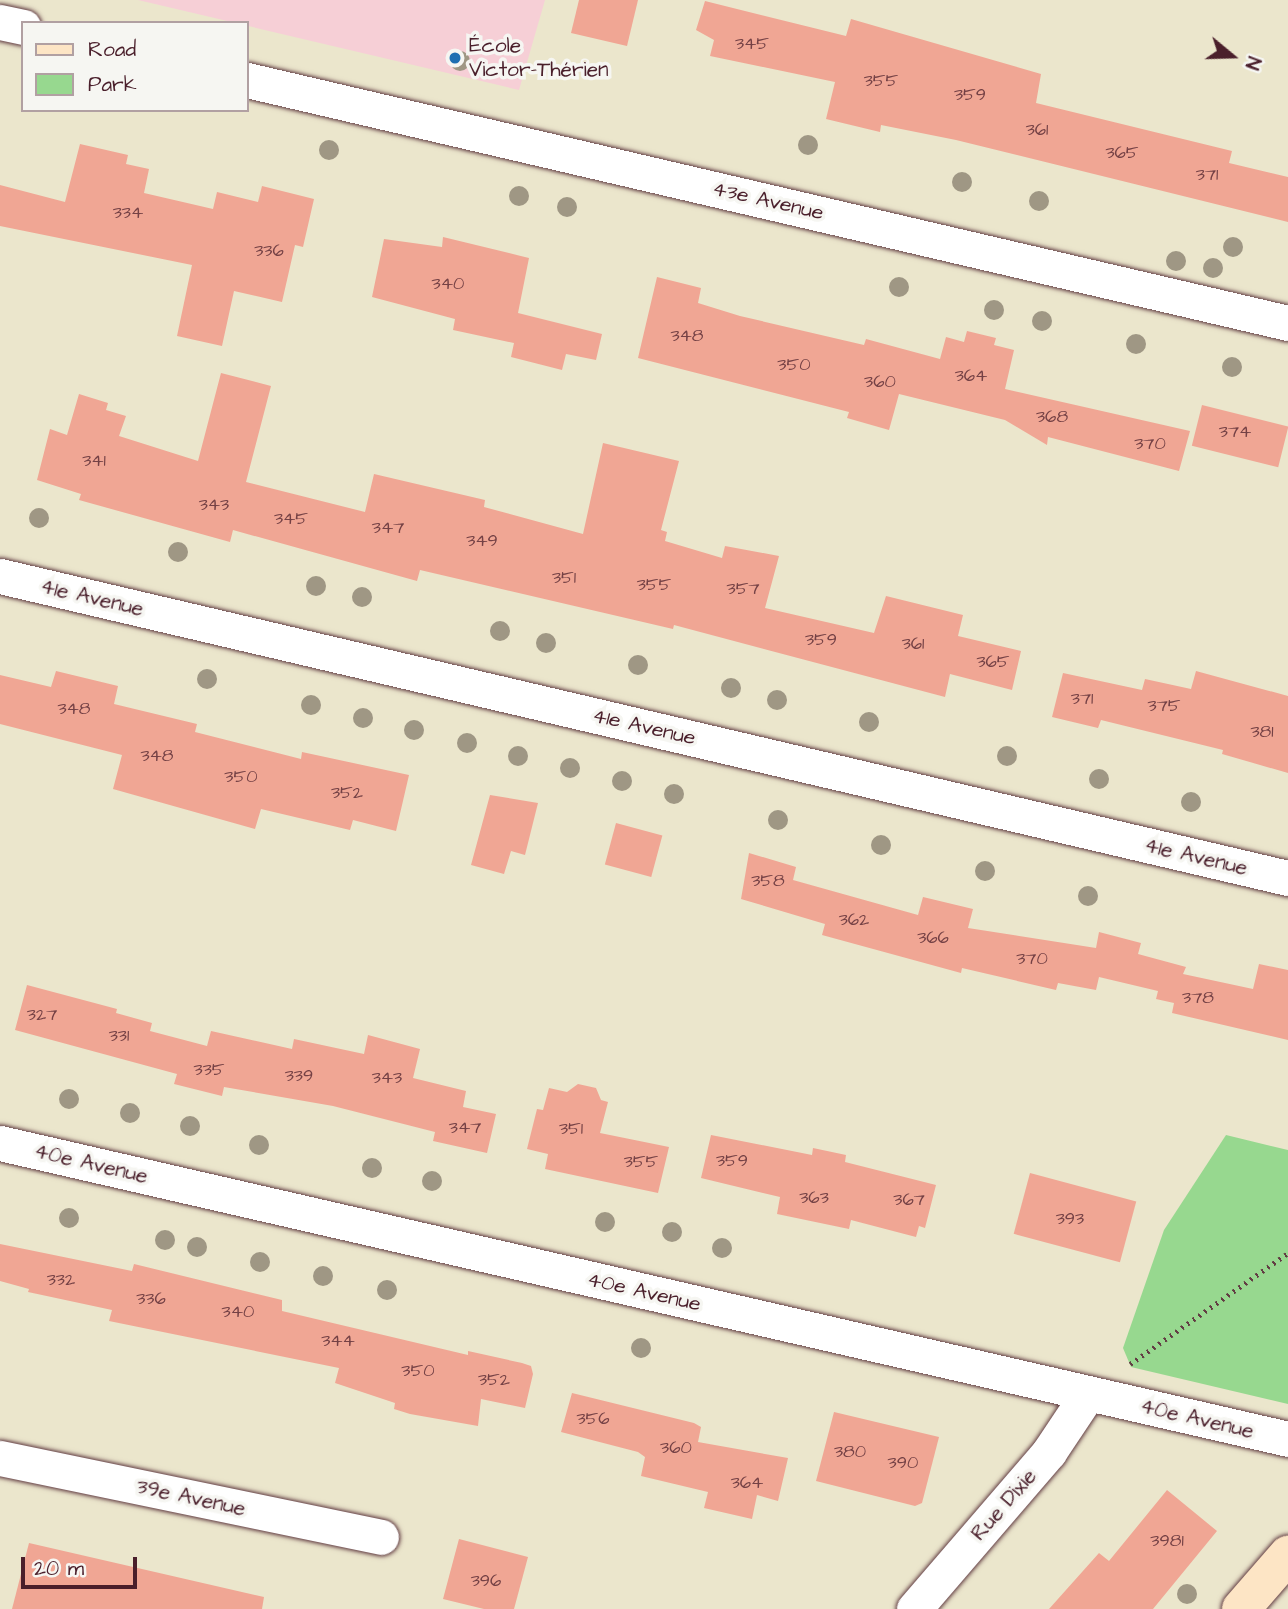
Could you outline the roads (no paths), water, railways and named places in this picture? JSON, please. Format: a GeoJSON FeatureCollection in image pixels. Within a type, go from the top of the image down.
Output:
{"type":"FeatureCollection","features":[{"type":"Feature","properties":{"kind":"main road"},"geometry":{"type":"LineString","coordinates":[[1241,1609],[1288,1555]]}},
{"type":"Feature","properties":{"kind":"street"},"geometry":{"type":"LineString","coordinates":[[0,22],[21,27]]}},
{"type":"Feature","properties":{"kind":"street","name":"43e Avenue"},"geometry":{"type":"LineString","coordinates":[[248,80],[1288,323]]}},
{"type":"Feature","properties":{"kind":"street","name":"41e Avenue"},"geometry":{"type":"LineString","coordinates":[[0,576],[1288,878]]}},
{"type":"Feature","properties":{"kind":"street","name":"40e Avenue"},"geometry":{"type":"LineString","coordinates":[[0,1143],[1087,1395],[1288,1439]]}},
{"type":"Feature","properties":{"kind":"street","name":"Rue Dixie"},"geometry":{"type":"LineString","coordinates":[[914,1609],[1049,1452],[1087,1395]]}},
{"type":"Feature","properties":{"kind":"street","name":"39e Avenue"},"geometry":{"type":"LineString","coordinates":[[0,1458],[381,1537]]}},
{"type":"Feature","properties":{"kind":"place","name":"École Victor-Thérien"},"geometry":{"type":"Point","coordinates":[455,58]}}]}
